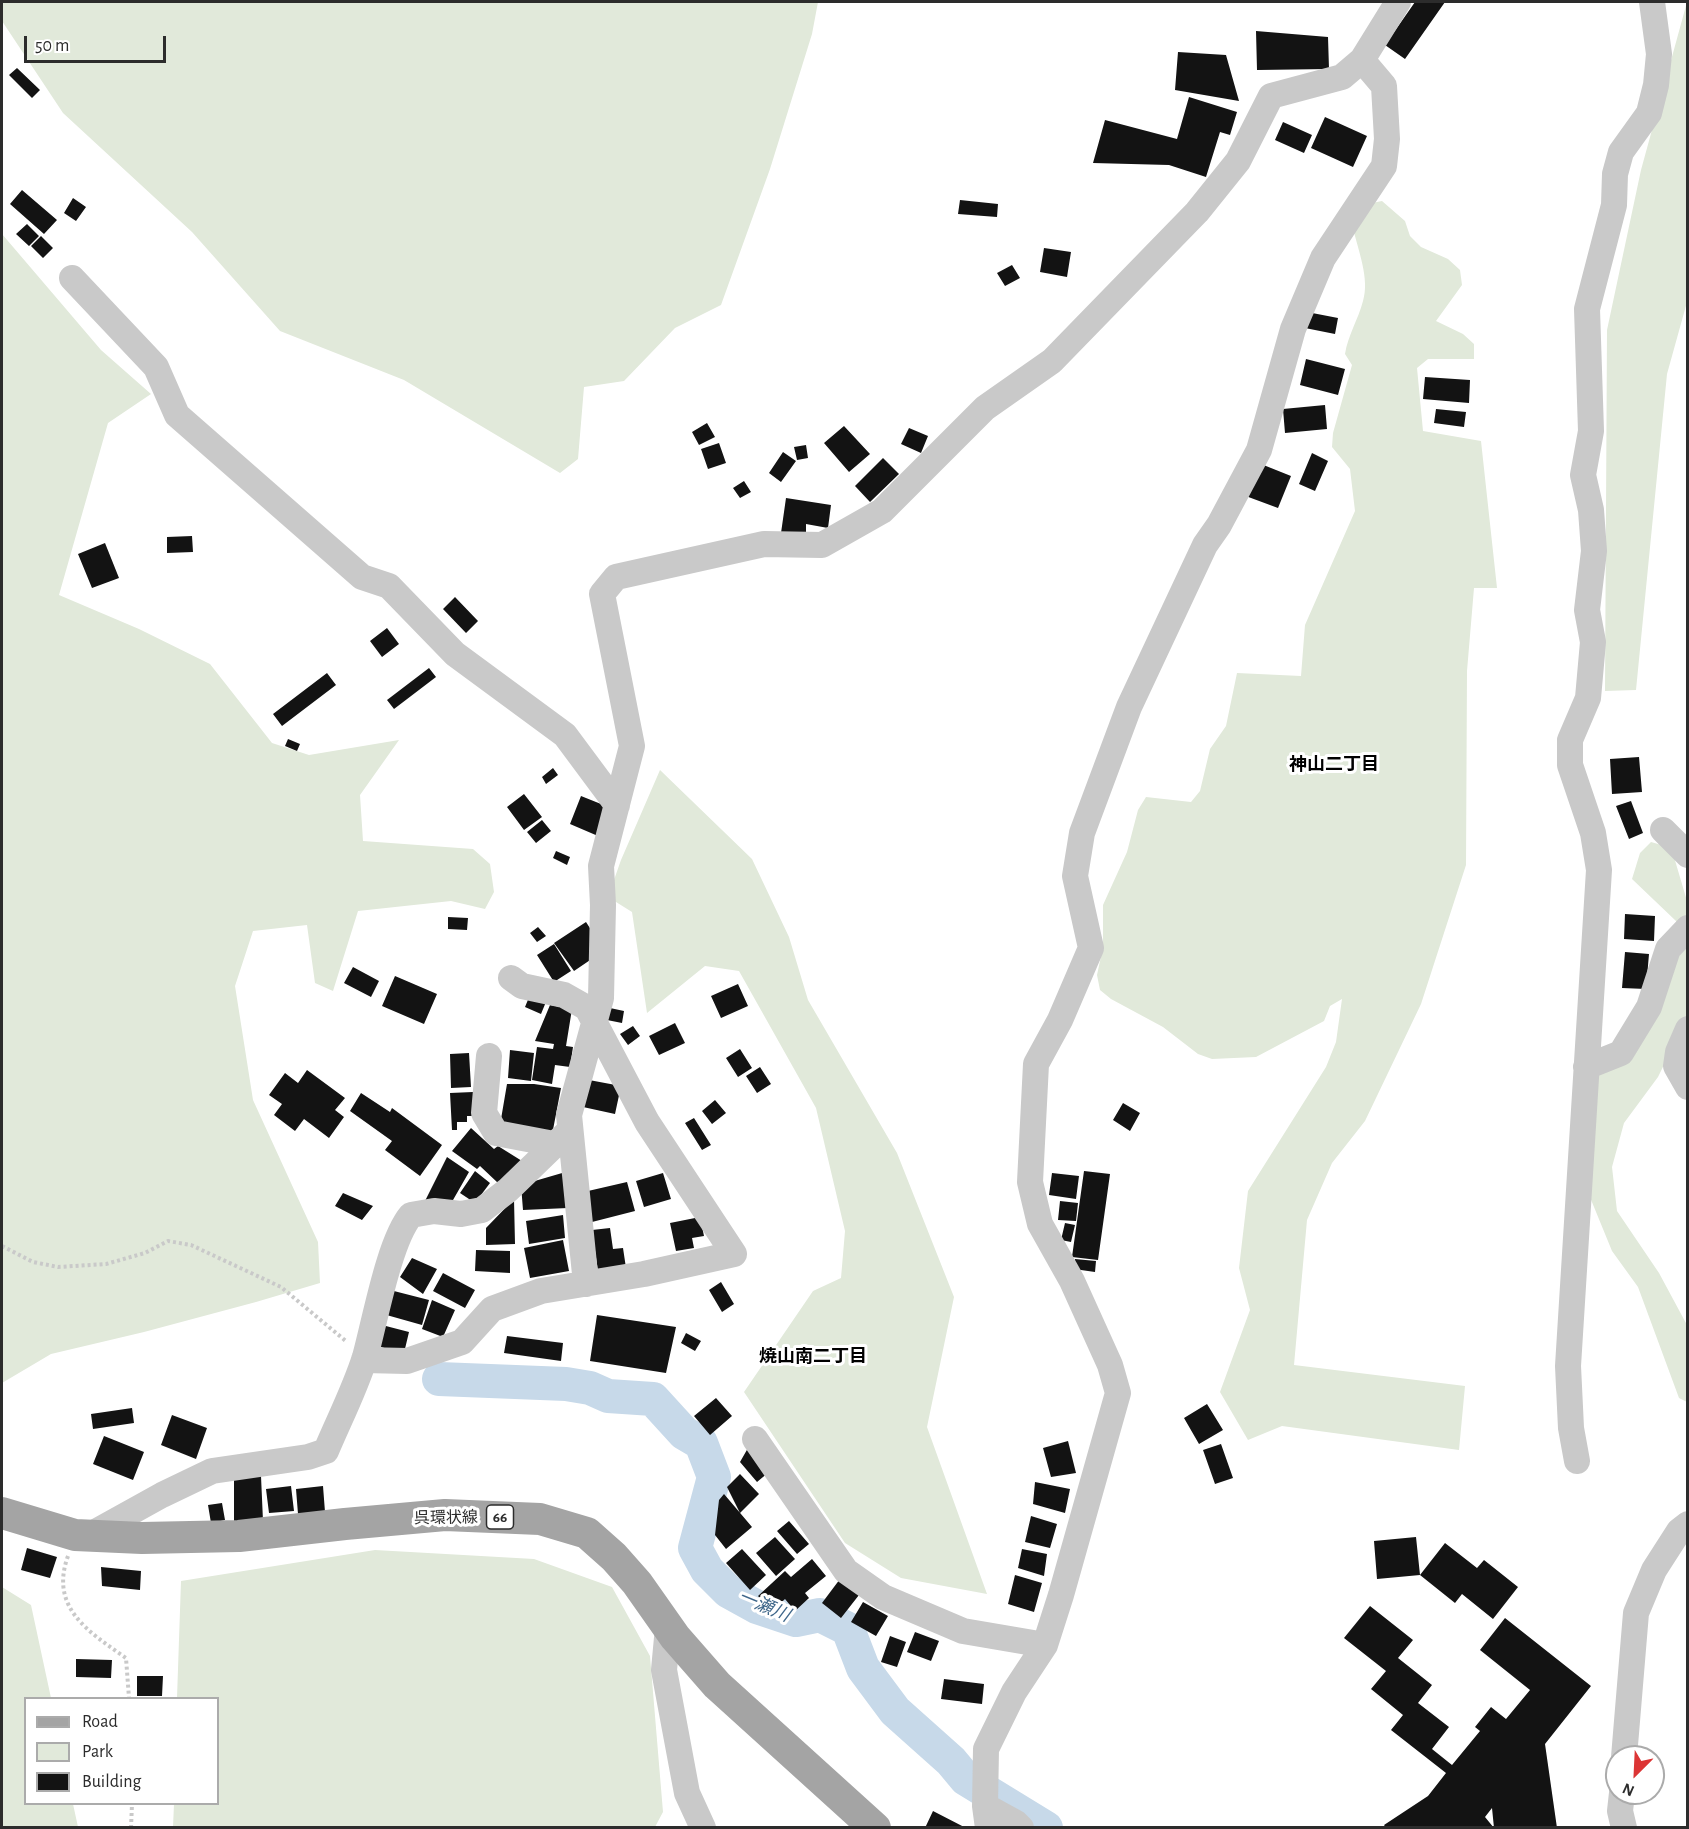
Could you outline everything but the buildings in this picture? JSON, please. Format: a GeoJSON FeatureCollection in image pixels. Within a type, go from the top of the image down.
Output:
{"type":"FeatureCollection","features":[{"type":"Feature","properties":{"kind":"main road","name":"呉環状線"},"geometry":{"type":"LineString","coordinates":[[2,1512],[82,1536],[142,1538],[239,1536],[445,1515],[540,1519],[587,1533],[614,1557],[637,1583],[668,1627],[717,1685],[874,1827]]}},
{"type":"Feature","properties":{"kind":"street"},"geometry":{"type":"LineString","coordinates":[[586,1284],[561,1137],[601,998],[603,905],[601,866],[632,746],[603,594],[616,577],[764,544],[822,545],[882,511],[985,408],[1052,361],[1197,212],[1238,161],[1271,96],[1342,77],[1362,60],[1398,2]]}},
{"type":"Feature","properties":{"kind":"street"},"geometry":{"type":"LineString","coordinates":[[1577,1461],[1570,1428],[1568,1366],[1599,870],[1593,833],[1570,765],[1570,740],[1588,698],[1593,642],[1587,610],[1594,552],[1591,510],[1583,475],[1591,431],[1587,309],[1614,205],[1615,174],[1621,152],[1649,112],[1656,85],[1659,54],[1652,2]]}},
{"type":"Feature","properties":{"kind":"street"},"geometry":{"type":"LineString","coordinates":[[1021,1827],[987,1816],[986,1749],[1014,1692],[1045,1645],[1118,1393],[1110,1365],[1072,1281],[1040,1224],[1030,1182],[1036,1064],[1060,1020],[1091,948],[1075,876],[1082,833],[1129,707],[1204,545],[1219,525],[1259,450],[1293,329],[1323,258],[1384,166],[1387,139],[1383,86],[1362,60]]}},
{"type":"Feature","properties":{"kind":"street"},"geometry":{"type":"LineString","coordinates":[[72,278],[156,367],[177,415],[362,578],[389,586],[455,654],[565,735],[617,805]]}},
{"type":"Feature","properties":{"kind":"street"},"geometry":{"type":"LineString","coordinates":[[1663,830],[1688,855]]}},
{"type":"Feature","properties":{"kind":"street"},"geometry":{"type":"LineString","coordinates":[[1586,1067],[1621,1053],[1649,1008],[1668,949],[1688,928]]}},
{"type":"Feature","properties":{"kind":"street"},"geometry":{"type":"LineString","coordinates":[[364,1360],[407,1361],[429,1355],[462,1342],[492,1309],[541,1291],[734,1254],[647,1122],[587,1008],[564,995],[522,986],[511,978]]}},
{"type":"Feature","properties":{"kind":"street"},"geometry":{"type":"LineString","coordinates":[[1688,1029],[1678,1052],[1676,1066],[1688,1087]]}},
{"type":"Feature","properties":{"kind":"street"},"geometry":{"type":"LineString","coordinates":[[489,1056],[484,1113],[496,1133],[561,1137]]}},
{"type":"Feature","properties":{"kind":"street"},"geometry":{"type":"LineString","coordinates":[[82,1536],[212,1471],[308,1457],[326,1450],[364,1360],[403,1224],[411,1215],[434,1211],[461,1214],[482,1210],[508,1190],[561,1137]]}},
{"type":"Feature","properties":{"kind":"street"},"geometry":{"type":"LineString","coordinates":[[755,1439],[846,1571],[883,1597],[963,1631],[1045,1645]]}},
{"type":"Feature","properties":{"kind":"street"},"geometry":{"type":"LineString","coordinates":[[1625,1745],[1636,1614],[1654,1570],[1679,1531],[1688,1524]]}},
{"type":"Feature","properties":{"kind":"street"},"geometry":{"type":"LineString","coordinates":[[668,1627],[664,1670],[687,1794],[703,1827]]}},
{"type":"Feature","properties":{"kind":"street"},"geometry":{"type":"LineString","coordinates":[[1621,1805],[1624,1827]]}},
{"type":"Feature","properties":{"kind":"path"},"geometry":{"type":"LineString","coordinates":[[2,1246],[33,1262],[58,1267],[106,1264],[145,1253],[168,1240],[191,1245],[281,1287],[341,1335],[364,1360]]}},
{"type":"Feature","properties":{"kind":"path"},"geometry":{"type":"LineString","coordinates":[[82,1536],[65,1564],[63,1591],[75,1618],[93,1636],[126,1658],[129,1697]]}},
{"type":"Feature","properties":{"kind":"path"},"geometry":{"type":"LineString","coordinates":[[131,1827],[132,1805]]}},
{"type":"Feature","properties":{"kind":"green space"},"geometry":{"type":"Polygon","coordinates":[[[2,2],[818,2],[812,34],[770,169],[721,305],[675,328],[624,381],[584,387],[578,459],[560,473],[404,380],[280,331],[192,232],[63,113],[2,21],[2,2]]]}},
{"type":"Feature","properties":{"kind":"green space"},"geometry":{"type":"Polygon","coordinates":[[[1687,2],[1687,302],[1667,374],[1636,690],[1605,691],[1607,330],[1641,170],[1687,2]]]}},
{"type":"Feature","properties":{"kind":"green space"},"geometry":{"type":"Polygon","coordinates":[[[1382,201],[1405,221],[1410,236],[1421,247],[1448,259],[1460,270],[1462,285],[1436,321],[1463,334],[1474,344],[1474,359],[1428,359],[1417,368],[1423,431],[1481,441],[1497,588],[1474,588],[1467,671],[1466,865],[1421,1004],[1365,1121],[1332,1163],[1307,1220],[1294,1365],[1465,1386],[1459,1450],[1282,1426],[1248,1440],[1220,1392],[1250,1310],[1239,1268],[1248,1191],[1326,1067],[1336,1042],[1342,999],[1330,1006],[1324,1021],[1256,1057],[1212,1059],[1198,1054],[1163,1027],[1111,999],[1100,990],[1097,975],[1103,947],[1103,905],[1127,852],[1138,810],[1146,797],[1191,802],[1200,791],[1210,749],[1226,726],[1237,673],[1301,676],[1305,625],[1355,511],[1350,469],[1332,447],[1333,433],[1352,365],[1345,354],[1346,347],[1365,292],[1362,264],[1353,228],[1367,204],[1382,201]]]}},
{"type":"Feature","properties":{"kind":"green space"},"geometry":{"type":"Polygon","coordinates":[[[2,234],[101,350],[151,394],[108,423],[59,595],[139,629],[210,664],[272,743],[309,755],[399,740],[360,795],[363,841],[473,849],[490,864],[494,892],[485,909],[451,901],[358,911],[333,991],[315,983],[307,925],[253,931],[235,986],[253,1100],[318,1242],[320,1283],[144,1332],[51,1354],[2,1383],[2,234]]]}},
{"type":"Feature","properties":{"kind":"green space"},"geometry":{"type":"Polygon","coordinates":[[[660,770],[752,859],[789,937],[808,1000],[897,1153],[954,1297],[927,1427],[987,1594],[901,1578],[845,1543],[744,1392],[813,1291],[841,1278],[845,1231],[816,1108],[739,971],[705,966],[647,1013],[632,912],[608,897],[621,860],[660,770]]]}},
{"type":"Feature","properties":{"kind":"green space"},"geometry":{"type":"Polygon","coordinates":[[[1651,842],[1665,846],[1674,857],[1687,901],[1687,1018],[1658,1077],[1624,1123],[1612,1167],[1617,1211],[1659,1273],[1687,1325],[1687,1402],[1679,1398],[1638,1287],[1612,1251],[1585,1185],[1592,1076],[1618,1061],[1677,935],[1676,921],[1632,879],[1640,853],[1651,842]]]}},
{"type":"Feature","properties":{"kind":"green space"},"geometry":{"type":"Polygon","coordinates":[[[375,1550],[534,1559],[612,1587],[650,1656],[663,1812],[655,1827],[173,1827],[174,1805],[219,1805],[219,1697],[177,1697],[181,1581],[375,1550]]]}},
{"type":"Feature","properties":{"kind":"green space"},"geometry":{"type":"Polygon","coordinates":[[[2,1587],[31,1605],[51,1697],[24,1697],[24,1805],[73,1805],[78,1827],[2,1827],[2,1587]]]}},
{"type":"Feature","properties":{"kind":"waterway","name":"一瀬川"},"geometry":{"type":"LineString","coordinates":[[439,1379],[566,1384],[590,1388],[608,1396],[653,1399],[684,1433],[701,1443],[714,1477],[695,1548],[707,1570],[728,1591],[757,1607],[796,1620],[820,1615],[848,1629],[863,1668],[895,1711],[951,1761],[966,1779],[1046,1828]]}},
{"type":"Feature","properties":{"kind":"district","name":"神山二丁目"},"geometry":{"type":"Point","coordinates":[1334,765]}},
{"type":"Feature","properties":{"kind":"district","name":"焼山南二丁目"},"geometry":{"type":"Point","coordinates":[813,1357]}}]}
